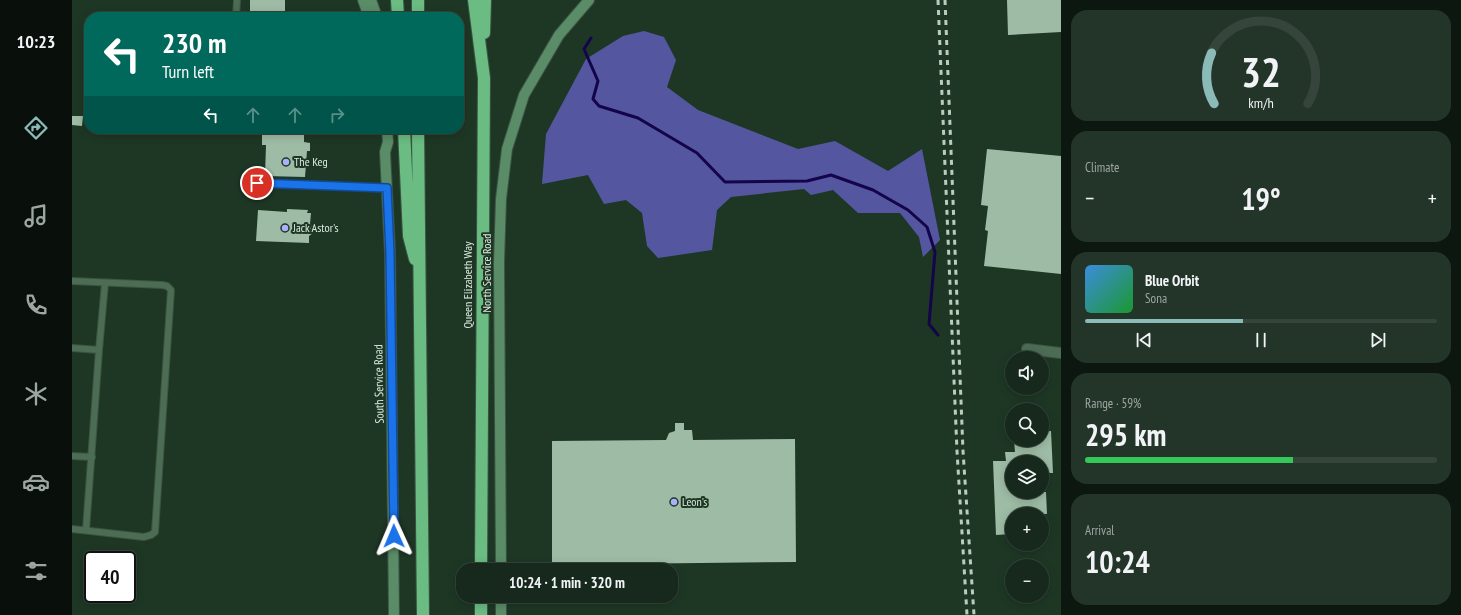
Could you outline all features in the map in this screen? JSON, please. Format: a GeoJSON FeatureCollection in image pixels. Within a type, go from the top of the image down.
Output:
{"type":"FeatureCollection","features":[{"type":"Feature","properties":{"kind":"highway"},"geometry":{"type":"LineString","coordinates":[[397,0],[398,12]]}},
{"type":"Feature","properties":{"kind":"highway"},"geometry":{"type":"LineString","coordinates":[[418,0],[418,12]]}},
{"type":"Feature","properties":{"kind":"highway","name":"Queen Elizabeth Way"},"geometry":{"type":"LineString","coordinates":[[474,0],[484,78],[481,563]]}},
{"type":"Feature","properties":{"kind":"highway"},"geometry":{"type":"LineString","coordinates":[[484,78],[485,0]]}},
{"type":"Feature","properties":{"kind":"highway"},"geometry":{"type":"LineString","coordinates":[[404,134],[409,236],[419,278]]}},
{"type":"Feature","properties":{"kind":"highway"},"geometry":{"type":"LineString","coordinates":[[418,134],[424,615]]}},
{"type":"Feature","properties":{"kind":"highway"},"geometry":{"type":"LineString","coordinates":[[480,615],[481,603]]}},
{"type":"Feature","properties":{"kind":"street"},"geometry":{"type":"LineString","coordinates":[[363,0],[367,12]]}},
{"type":"Feature","properties":{"kind":"street"},"geometry":{"type":"LineString","coordinates":[[371,0],[375,12]]}},
{"type":"Feature","properties":{"kind":"street","name":"North Service Road"},"geometry":{"type":"LineString","coordinates":[[501,563],[499,262],[501,199],[507,149],[524,95],[559,35],[588,0]]}},
{"type":"Feature","properties":{"kind":"street","name":"South Service Road"},"geometry":{"type":"LineString","coordinates":[[380,134],[381,143],[385,152]]}},
{"type":"Feature","properties":{"kind":"street","name":"South Service Road"},"geometry":{"type":"LineString","coordinates":[[387,134],[388,142],[385,152],[390,253],[394,615]]}},
{"type":"Feature","properties":{"kind":"street"},"geometry":{"type":"LineString","coordinates":[[1027,349],[1061,352]]}},
{"type":"Feature","properties":{"kind":"street"},"geometry":{"type":"LineString","coordinates":[[501,603],[501,615]]}},
{"type":"Feature","properties":{"kind":"lane"},"geometry":{"type":"LineString","coordinates":[[236,12],[237,0]]}},
{"type":"Feature","properties":{"kind":"lane"},"geometry":{"type":"LineString","coordinates":[[257,183],[387,188]]}},
{"type":"Feature","properties":{"kind":"lane"},"geometry":{"type":"LineString","coordinates":[[72,281],[162,285],[167,286],[171,290],[155,532],[151,535],[144,536],[72,529]]}},
{"type":"Feature","properties":{"kind":"lane"},"geometry":{"type":"LineString","coordinates":[[86,530],[105,283]]}},
{"type":"Feature","properties":{"kind":"lane"},"geometry":{"type":"LineString","coordinates":[[72,348],[99,350]]}},
{"type":"Feature","properties":{"kind":"lane"},"geometry":{"type":"LineString","coordinates":[[72,456],[92,457]]}},
{"type":"Feature","properties":{"kind":"shaded area"},"geometry":{"type":"Polygon","coordinates":[[[644,31],[664,37],[676,60],[667,87],[698,110],[798,149],[835,141],[888,171],[922,149],[940,240],[923,257],[919,237],[900,213],[858,213],[833,190],[811,195],[804,189],[731,197],[717,210],[712,250],[658,258],[647,246],[642,213],[626,200],[604,204],[588,175],[542,184],[546,134],[586,59],[623,36],[644,31]]]}},
{"type":"Feature","properties":{"kind":"building"},"geometry":{"type":"Polygon","coordinates":[[[250,0],[285,0],[285,12],[250,12],[250,0]]]}},
{"type":"Feature","properties":{"kind":"building"},"geometry":{"type":"Polygon","coordinates":[[[1007,0],[1061,0],[1061,32],[1008,35],[1007,0]]]}},
{"type":"Feature","properties":{"kind":"building"},"geometry":{"type":"Polygon","coordinates":[[[72,116],[83,116],[82,126],[72,125],[72,116]]]}},
{"type":"Feature","properties":{"kind":"building","name":"The Keg"},"geometry":{"type":"Polygon","coordinates":[[[262,134],[304,134],[304,142],[310,143],[310,151],[307,151],[305,177],[265,176],[266,145],[262,145],[262,134]]]}},
{"type":"Feature","properties":{"kind":"building"},"geometry":{"type":"Polygon","coordinates":[[[987,149],[1061,156],[1061,274],[984,266],[988,231],[985,230],[988,206],[981,205],[987,149]]]}},
{"type":"Feature","properties":{"kind":"building","name":"Jack Astor's"},"geometry":{"type":"Polygon","coordinates":[[[287,209],[308,210],[307,213],[311,213],[310,224],[316,231],[309,236],[309,243],[256,241],[258,210],[287,212],[287,209]]]}},
{"type":"Feature","properties":{"kind":"building","name":"Leon's"},"geometry":{"type":"Polygon","coordinates":[[[675,423],[684,423],[684,430],[692,430],[693,440],[795,439],[796,562],[552,563],[552,441],[666,440],[669,433],[675,431],[675,423]]]}},
{"type":"Feature","properties":{"kind":"building"},"geometry":{"type":"Polygon","coordinates":[[[1049,431],[1051,431],[1053,473],[1049,473],[1049,455],[1005,455],[1005,452],[1015,452],[1015,447],[1049,447],[1049,431]]]}},
{"type":"Feature","properties":{"kind":"building"},"geometry":{"type":"Polygon","coordinates":[[[993,461],[1005,461],[1005,499],[1046,499],[1047,507],[1005,507],[1005,534],[996,535],[993,461]]]}},
{"type":"Feature","properties":{"kind":"waterway"},"geometry":{"type":"LineString","coordinates":[[591,38],[584,49],[598,81],[593,99],[599,106],[638,118],[697,153],[725,182],[807,181],[831,175],[873,190],[908,210],[927,227],[935,252],[929,324],[938,335]]}},
{"type":"Feature","properties":{"kind":"railway"},"geometry":{"type":"LineString","coordinates":[[938,0],[957,451],[967,615]]}},
{"type":"Feature","properties":{"kind":"railway"},"geometry":{"type":"LineString","coordinates":[[945,0],[963,451],[974,615]]}},
{"type":"Feature","properties":{"kind":"place","name":"The Keg"},"geometry":{"type":"Point","coordinates":[286,162]}},
{"type":"Feature","properties":{"kind":"place","name":"Jack Astor's"},"geometry":{"type":"Point","coordinates":[285,228]}},
{"type":"Feature","properties":{"kind":"place","name":"Leon's"},"geometry":{"type":"Point","coordinates":[674,502]}},
{"type":"Feature","properties":{"kind":"route"},"geometry":{"type":"LineString","coordinates":[[257,183],[387,188],[390,253],[394,536]]}}]}
